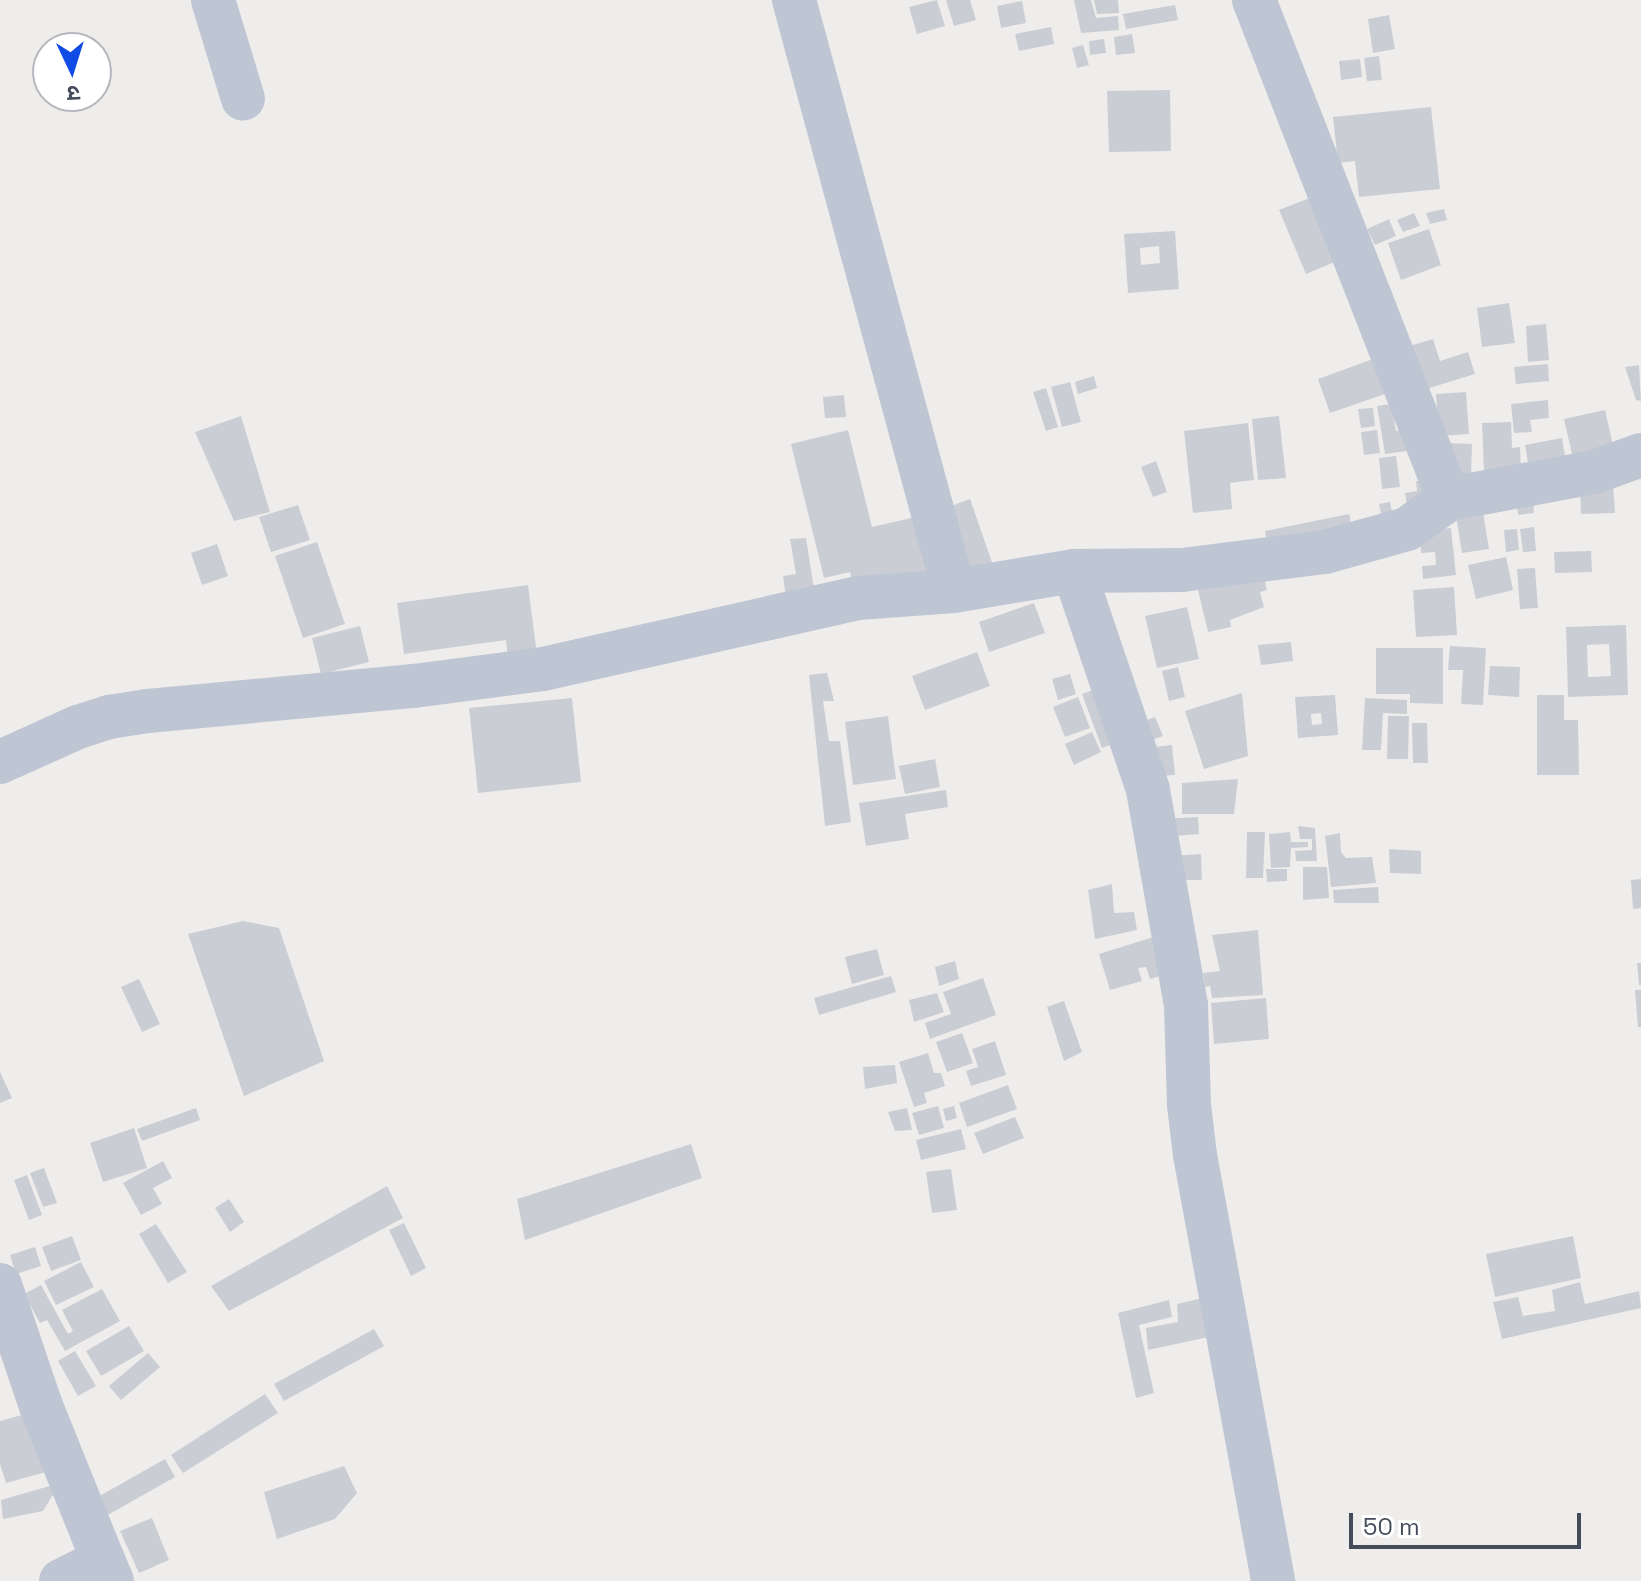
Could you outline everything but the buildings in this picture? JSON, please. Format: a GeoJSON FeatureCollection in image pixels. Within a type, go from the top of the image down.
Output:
{"type":"FeatureCollection","features":[{"type":"Feature","properties":{"kind":"street"},"geometry":{"type":"LineString","coordinates":[[213,0],[243,99]]}},
{"type":"Feature","properties":{"kind":"street"},"geometry":{"type":"LineString","coordinates":[[794,0],[954,591]]}},
{"type":"Feature","properties":{"kind":"street"},"geometry":{"type":"LineString","coordinates":[[1254,0],[1449,499]]}},
{"type":"Feature","properties":{"kind":"street"},"geometry":{"type":"LineString","coordinates":[[0,762],[109,717],[414,686],[543,669],[858,598],[954,591],[1074,571],[1182,570],[1325,552],[1407,529],[1449,499],[1594,472],[1641,455]]}},
{"type":"Feature","properties":{"kind":"street"},"geometry":{"type":"LineString","coordinates":[[1074,571],[1148,790],[1184,991],[1195,1155],[1273,1581]]}},
{"type":"Feature","properties":{"kind":"street"},"geometry":{"type":"LineString","coordinates":[[0,1285],[41,1406],[107,1570],[61,1581]]}}]}
